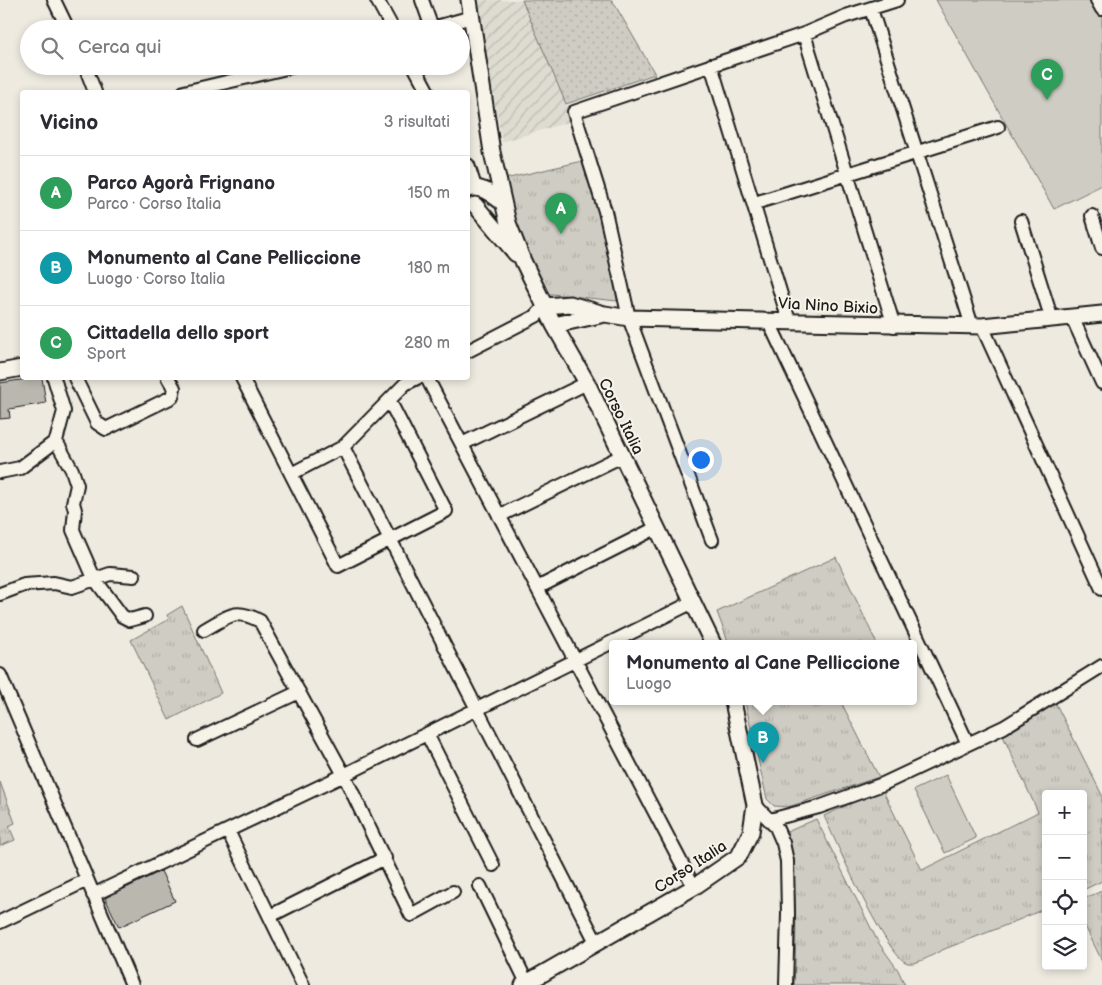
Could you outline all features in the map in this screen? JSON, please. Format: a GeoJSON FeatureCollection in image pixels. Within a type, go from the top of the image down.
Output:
{"type":"FeatureCollection","features":[{"type":"Feature","properties":{"kind":"street"},"geometry":{"type":"LineString","coordinates":[[54,0],[64,20]]}},
{"type":"Feature","properties":{"kind":"street"},"geometry":{"type":"LineString","coordinates":[[377,0],[388,20]]}},
{"type":"Feature","properties":{"kind":"street"},"geometry":{"type":"LineString","coordinates":[[422,0],[428,20]]}},
{"type":"Feature","properties":{"kind":"street","name":"Corso Italia"},"geometry":{"type":"LineString","coordinates":[[469,0],[494,164],[502,202],[523,261],[554,325],[587,383],[711,640]]}},
{"type":"Feature","properties":{"kind":"street"},"geometry":{"type":"LineString","coordinates":[[712,540],[628,318],[605,211],[574,112],[804,34],[846,16],[897,0]]}},
{"type":"Feature","properties":{"kind":"street"},"geometry":{"type":"LineString","coordinates":[[1097,0],[1102,9]]}},
{"type":"Feature","properties":{"kind":"street"},"geometry":{"type":"LineString","coordinates":[[871,9],[977,326],[1102,590]]}},
{"type":"Feature","properties":{"kind":"street"},"geometry":{"type":"LineString","coordinates":[[461,20],[472,17]]}},
{"type":"Feature","properties":{"kind":"street"},"geometry":{"type":"LineString","coordinates":[[804,34],[894,326]]}},
{"type":"Feature","properties":{"kind":"street"},"geometry":{"type":"LineString","coordinates":[[711,65],[789,321]]}},
{"type":"Feature","properties":{"kind":"street"},"geometry":{"type":"LineString","coordinates":[[89,75],[95,90]]}},
{"type":"Feature","properties":{"kind":"street"},"geometry":{"type":"LineString","coordinates":[[192,90],[256,75]]}},
{"type":"Feature","properties":{"kind":"street"},"geometry":{"type":"LineString","coordinates":[[419,75],[427,90]]}},
{"type":"Feature","properties":{"kind":"street"},"geometry":{"type":"LineString","coordinates":[[754,203],[998,127]]}},
{"type":"Feature","properties":{"kind":"street"},"geometry":{"type":"LineString","coordinates":[[471,188],[486,178],[494,164]]}},
{"type":"Feature","properties":{"kind":"street"},"geometry":{"type":"LineString","coordinates":[[471,188],[488,191],[502,202],[489,208],[471,203]]}},
{"type":"Feature","properties":{"kind":"street"},"geometry":{"type":"LineString","coordinates":[[471,203],[523,261]]}},
{"type":"Feature","properties":{"kind":"street"},"geometry":{"type":"LineString","coordinates":[[1092,216],[1102,248]]}},
{"type":"Feature","properties":{"kind":"street"},"geometry":{"type":"LineString","coordinates":[[1020,221],[1052,320]]}},
{"type":"Feature","properties":{"kind":"street"},"geometry":{"type":"LineString","coordinates":[[470,350],[536,316],[545,306],[570,304],[605,314]]}},
{"type":"Feature","properties":{"kind":"street","name":"Via Nino Bixio"},"geometry":{"type":"LineString","coordinates":[[554,325],[605,314],[628,318],[768,320],[894,326],[977,326],[1102,314]]}},
{"type":"Feature","properties":{"kind":"street"},"geometry":{"type":"LineString","coordinates":[[1072,317],[1102,383]]}},
{"type":"Feature","properties":{"kind":"street"},"geometry":{"type":"LineString","coordinates":[[768,320],[968,744]]}},
{"type":"Feature","properties":{"kind":"street"},"geometry":{"type":"LineString","coordinates":[[0,372],[20,368]]}},
{"type":"Feature","properties":{"kind":"street"},"geometry":{"type":"LineString","coordinates":[[0,472],[20,468],[56,441],[64,411],[55,380]]}},
{"type":"Feature","properties":{"kind":"street"},"geometry":{"type":"LineString","coordinates":[[76,380],[97,423],[106,429],[172,397],[174,388],[169,380]]}},
{"type":"Feature","properties":{"kind":"street"},"geometry":{"type":"LineString","coordinates":[[243,380],[338,566],[446,511],[389,400]]}},
{"type":"Feature","properties":{"kind":"street"},"geometry":{"type":"LineString","coordinates":[[291,474],[343,447],[405,384],[413,380]]}},
{"type":"Feature","properties":{"kind":"street"},"geometry":{"type":"LineString","coordinates":[[428,380],[694,888]]}},
{"type":"Feature","properties":{"kind":"street"},"geometry":{"type":"LineString","coordinates":[[462,444],[587,383]]}},
{"type":"Feature","properties":{"kind":"street"},"geometry":{"type":"LineString","coordinates":[[56,441],[72,470],[77,485],[73,503],[76,510],[73,530],[94,578],[122,616],[130,620],[145,616]]}},
{"type":"Feature","properties":{"kind":"street"},"geometry":{"type":"LineString","coordinates":[[343,447],[596,942]]}},
{"type":"Feature","properties":{"kind":"street"},"geometry":{"type":"LineString","coordinates":[[499,516],[622,456]]}},
{"type":"Feature","properties":{"kind":"street"},"geometry":{"type":"LineString","coordinates":[[537,588],[656,528]]}},
{"type":"Feature","properties":{"kind":"street"},"geometry":{"type":"LineString","coordinates":[[0,594],[24,585],[54,583],[72,587],[110,574],[134,576]]}},
{"type":"Feature","properties":{"kind":"street"},"geometry":{"type":"LineString","coordinates":[[616,640],[692,602]]}},
{"type":"Feature","properties":{"kind":"street"},"geometry":{"type":"LineString","coordinates":[[204,630],[234,614],[245,613],[260,621],[344,776],[411,915],[453,892]]}},
{"type":"Feature","properties":{"kind":"street"},"geometry":{"type":"LineString","coordinates":[[94,895],[344,776],[609,644]]}},
{"type":"Feature","properties":{"kind":"street"},"geometry":{"type":"LineString","coordinates":[[770,820],[819,806],[883,784],[1004,727],[1102,666]]}},
{"type":"Feature","properties":{"kind":"street"},"geometry":{"type":"LineString","coordinates":[[0,675],[132,985]]}},
{"type":"Feature","properties":{"kind":"street"},"geometry":{"type":"LineString","coordinates":[[197,740],[299,692]]}},
{"type":"Feature","properties":{"kind":"street","name":"Corso Italia"},"geometry":{"type":"LineString","coordinates":[[525,984],[694,888],[739,856],[751,832],[755,805],[735,705]]}},
{"type":"Feature","properties":{"kind":"street"},"geometry":{"type":"LineString","coordinates":[[427,734],[493,865]]}},
{"type":"Feature","properties":{"kind":"street"},"geometry":{"type":"LineString","coordinates":[[755,805],[770,820],[783,842],[786,861],[788,914],[786,985]]}},
{"type":"Feature","properties":{"kind":"street"},"geometry":{"type":"LineString","coordinates":[[228,830],[303,985]]}},
{"type":"Feature","properties":{"kind":"street"},"geometry":{"type":"LineString","coordinates":[[270,916],[385,858]]}},
{"type":"Feature","properties":{"kind":"street"},"geometry":{"type":"LineString","coordinates":[[0,922],[87,880]]}},
{"type":"Feature","properties":{"kind":"street"},"geometry":{"type":"LineString","coordinates":[[480,886],[525,984]]}},
{"type":"Feature","properties":{"kind":"shaded area"},"geometry":{"type":"Polygon","coordinates":[[[476,0],[522,0],[552,66],[572,121],[502,142],[476,0]]]}},
{"type":"Feature","properties":{"kind":"green space"},"geometry":{"type":"Polygon","coordinates":[[[522,0],[612,0],[655,74],[566,104],[522,0]]]}},
{"type":"Feature","properties":{"kind":"green space"},"geometry":{"type":"Polygon","coordinates":[[[936,0],[1093,0],[1102,15],[1102,185],[1054,209],[936,0]]]}},
{"type":"Feature","properties":{"kind":"green space"},"geometry":{"type":"Polygon","coordinates":[[[587,160],[615,284],[617,301],[542,293],[512,222],[505,179],[587,160]]]}},
{"type":"Feature","properties":{"kind":"green space"},"geometry":{"type":"Polygon","coordinates":[[[836,557],[875,640],[728,640],[717,612],[836,557]]]}},
{"type":"Feature","properties":{"kind":"green space"},"geometry":{"type":"Polygon","coordinates":[[[182,606],[221,693],[169,720],[131,640],[169,619],[167,615],[182,606]]]}},
{"type":"Feature","properties":{"kind":"green space"},"geometry":{"type":"Polygon","coordinates":[[[1055,702],[1102,795],[1102,881],[1087,888],[1087,790],[1042,790],[1042,910],[922,960],[908,963],[899,957],[875,921],[824,816],[882,789],[922,870],[1038,812],[1003,736],[1055,702]]]}},
{"type":"Feature","properties":{"kind":"green space"},"geometry":{"type":"Polygon","coordinates":[[[746,705],[843,705],[879,777],[788,807],[774,806],[767,799],[746,705]]]}},
{"type":"Feature","properties":{"kind":"green space"},"geometry":{"type":"Polygon","coordinates":[[[946,775],[976,838],[945,853],[914,790],[946,775]]]}},
{"type":"Feature","properties":{"kind":"green space"},"geometry":{"type":"Polygon","coordinates":[[[0,782],[15,823],[9,826],[15,840],[0,846],[0,782]]]}},
{"type":"Feature","properties":{"kind":"green space"},"geometry":{"type":"Polygon","coordinates":[[[816,819],[878,942],[898,970],[905,985],[794,985],[796,947],[795,908],[793,870],[787,832],[816,819]]]}},
{"type":"Feature","properties":{"kind":"green space"},"geometry":{"type":"Polygon","coordinates":[[[1102,891],[1102,961],[1087,930],[1087,897],[1102,891]]]}},
{"type":"Feature","properties":{"kind":"building"},"geometry":{"type":"Polygon","coordinates":[[[20,380],[42,380],[46,403],[9,409],[10,418],[0,419],[0,383],[20,380]]]}},
{"type":"Feature","properties":{"kind":"building"},"geometry":{"type":"Polygon","coordinates":[[[161,871],[175,901],[119,927],[105,898],[161,871]]]}},
{"type":"Feature","properties":{"kind":"place","name":"Cittadella dello sport"},"geometry":{"type":"Point","coordinates":[1047,100]}},
{"type":"Feature","properties":{"kind":"place","name":"Parco Agorà Frignano"},"geometry":{"type":"Point","coordinates":[561,234]}},
{"type":"Feature","properties":{"kind":"place","name":"Monumento al Cane Pelliccione"},"geometry":{"type":"Point","coordinates":[763,763]}}]}
